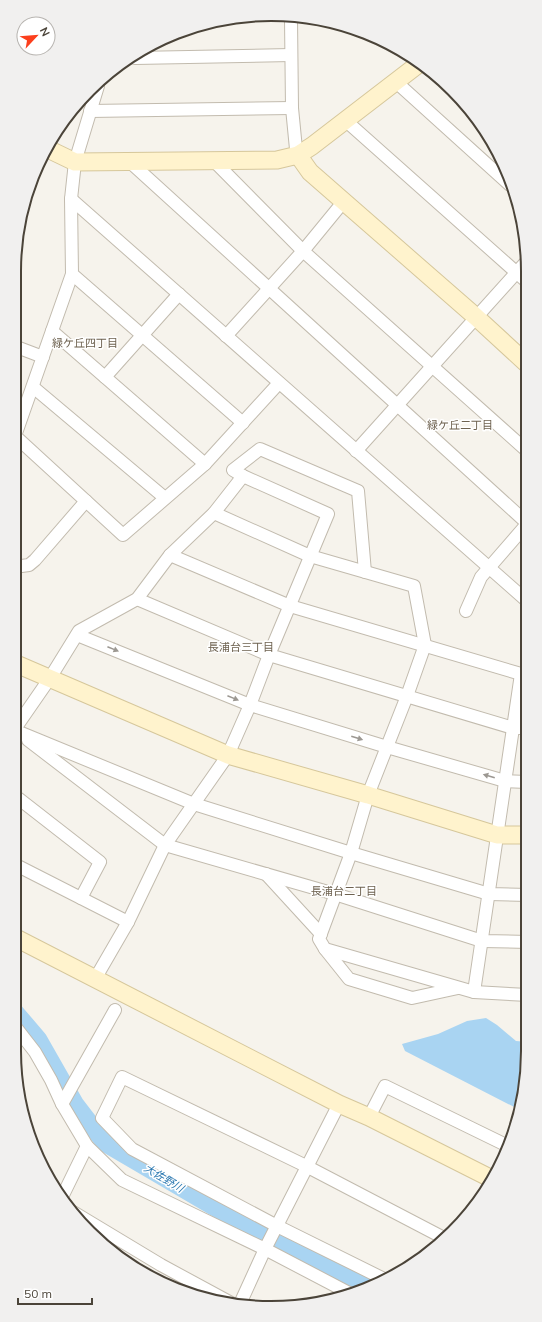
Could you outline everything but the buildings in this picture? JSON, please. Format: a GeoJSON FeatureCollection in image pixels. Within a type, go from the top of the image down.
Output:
{"type":"FeatureCollection","features":[{"type":"Feature","properties":{"kind":"street"},"geometry":{"type":"LineString","coordinates":[[290,22],[292,108],[296,149],[298,155],[310,172],[521,358]]}},
{"type":"Feature","properties":{"kind":"street"},"geometry":{"type":"LineString","coordinates":[[140,58],[291,55]]}},
{"type":"Feature","properties":{"kind":"street"},"geometry":{"type":"LineString","coordinates":[[52,151],[75,162],[276,160],[298,155],[312,146],[415,67]]}},
{"type":"Feature","properties":{"kind":"street"},"geometry":{"type":"LineString","coordinates":[[395,81],[504,179]]}},
{"type":"Feature","properties":{"kind":"street"},"geometry":{"type":"LineString","coordinates":[[21,419],[72,274],[71,199],[75,162],[96,92]]}},
{"type":"Feature","properties":{"kind":"street"},"geometry":{"type":"LineString","coordinates":[[90,111],[292,108]]}},
{"type":"Feature","properties":{"kind":"street"},"geometry":{"type":"LineString","coordinates":[[345,120],[521,276]]}},
{"type":"Feature","properties":{"kind":"street"},"geometry":{"type":"LineString","coordinates":[[213,160],[303,251],[521,446]]}},
{"type":"Feature","properties":{"kind":"street"},"geometry":{"type":"LineString","coordinates":[[130,162],[521,518]]}},
{"type":"Feature","properties":{"kind":"street"},"geometry":{"type":"LineString","coordinates":[[71,199],[521,596]]}},
{"type":"Feature","properties":{"kind":"street"},"geometry":{"type":"LineString","coordinates":[[226,336],[303,251],[344,202]]}},
{"type":"Feature","properties":{"kind":"street"},"geometry":{"type":"LineString","coordinates":[[356,451],[521,267]]}},
{"type":"Feature","properties":{"kind":"street"},"geometry":{"type":"LineString","coordinates":[[72,274],[243,423]]}},
{"type":"Feature","properties":{"kind":"street"},"geometry":{"type":"LineString","coordinates":[[105,377],[180,294]]}},
{"type":"Feature","properties":{"kind":"street"},"geometry":{"type":"LineString","coordinates":[[52,331],[205,464]]}},
{"type":"Feature","properties":{"kind":"street"},"geometry":{"type":"LineString","coordinates":[[21,349],[43,357]]}},
{"type":"Feature","properties":{"kind":"street"},"geometry":{"type":"LineString","coordinates":[[21,441],[123,535],[205,464],[280,383]]}},
{"type":"Feature","properties":{"kind":"street"},"geometry":{"type":"LineString","coordinates":[[33,386],[165,498]]}},
{"type":"Feature","properties":{"kind":"street"},"geometry":{"type":"LineString","coordinates":[[95,979],[128,922],[166,845],[228,755],[328,514],[243,476],[233,470],[260,449],[358,491],[365,572]]}},
{"type":"Feature","properties":{"kind":"street"},"geometry":{"type":"LineString","coordinates":[[21,720],[50,678],[79,630],[136,599],[170,555],[214,513],[243,476]]}},
{"type":"Feature","properties":{"kind":"street"},"geometry":{"type":"LineString","coordinates":[[21,567],[29,565],[35,560],[86,501]]}},
{"type":"Feature","properties":{"kind":"street"},"geometry":{"type":"LineString","coordinates":[[214,513],[310,556],[414,586],[424,645],[407,696],[368,795],[351,853],[319,939],[349,979],[412,998],[459,987]]}},
{"type":"Feature","properties":{"kind":"street"},"geometry":{"type":"LineString","coordinates":[[466,611],[481,577],[521,530]]}},
{"type":"Feature","properties":{"kind":"street"},"geometry":{"type":"LineString","coordinates":[[170,555],[290,606],[521,673]]}},
{"type":"Feature","properties":{"kind":"street"},"geometry":{"type":"LineString","coordinates":[[136,599],[269,655],[513,728],[521,728]]}},
{"type":"Feature","properties":{"kind":"street"},"geometry":{"type":"LineString","coordinates":[[77,635],[250,705],[505,781],[521,782]]}},
{"type":"Feature","properties":{"kind":"street"},"geometry":{"type":"LineString","coordinates":[[21,666],[228,755],[368,795],[497,835],[521,836]]}},
{"type":"Feature","properties":{"kind":"street"},"geometry":{"type":"LineString","coordinates":[[474,992],[513,728],[521,689]]}},
{"type":"Feature","properties":{"kind":"street"},"geometry":{"type":"LineString","coordinates":[[21,733],[194,804],[489,894],[521,895]]}},
{"type":"Feature","properties":{"kind":"street"},"geometry":{"type":"LineString","coordinates":[[21,735],[166,845],[335,894],[482,941],[521,942]]}},
{"type":"Feature","properties":{"kind":"street"},"geometry":{"type":"LineString","coordinates":[[21,800],[100,862],[81,898]]}},
{"type":"Feature","properties":{"kind":"street"},"geometry":{"type":"LineString","coordinates":[[21,868],[128,922]]}},
{"type":"Feature","properties":{"kind":"street"},"geometry":{"type":"LineString","coordinates":[[266,874],[321,934]]}},
{"type":"Feature","properties":{"kind":"street"},"geometry":{"type":"LineString","coordinates":[[21,941],[339,1104],[369,1117],[488,1177]]}},
{"type":"Feature","properties":{"kind":"street"},"geometry":{"type":"LineString","coordinates":[[325,949],[474,992],[521,995]]}},
{"type":"Feature","properties":{"kind":"street"},"geometry":{"type":"LineString","coordinates":[[62,1104],[115,1010]]}},
{"type":"Feature","properties":{"kind":"street"},"geometry":{"type":"LineString","coordinates":[[21,1034],[35,1052],[51,1080],[62,1104],[87,1146],[122,1180],[265,1249],[343,1290]]}},
{"type":"Feature","properties":{"kind":"street"},"geometry":{"type":"LineString","coordinates":[[379,1276],[277,1226],[132,1150],[102,1118],[122,1077],[306,1166],[440,1236]]}},
{"type":"Feature","properties":{"kind":"street"},"geometry":{"type":"LineString","coordinates":[[369,1117],[385,1086],[503,1144]]}},
{"type":"Feature","properties":{"kind":"street"},"geometry":{"type":"LineString","coordinates":[[242,1299],[306,1166],[339,1104]]}},
{"type":"Feature","properties":{"kind":"street"},"geometry":{"type":"LineString","coordinates":[[64,1192],[87,1146]]}},
{"type":"Feature","properties":{"kind":"street"},"geometry":{"type":"LineString","coordinates":[[87,1221],[161,1265],[216,1295]]}},
{"type":"Feature","properties":{"kind":"water"},"geometry":{"type":"Polygon","coordinates":[[[486,1018],[516,1041],[521,1041],[519,1084],[514,1107],[405,1051],[402,1044],[438,1034],[467,1021],[486,1018]]]}},
{"type":"Feature","properties":{"kind":"waterway","name":"大佐野川"},"geometry":{"type":"LineString","coordinates":[[21,1019],[38,1039],[75,1104],[105,1143],[240,1222],[362,1284]]}},
{"type":"Feature","properties":{"kind":"district","name":"緑ケ丘四丁目"},"geometry":{"type":"Point","coordinates":[85,343]}},
{"type":"Feature","properties":{"kind":"district","name":"緑ケ丘二丁目"},"geometry":{"type":"Point","coordinates":[460,425]}},
{"type":"Feature","properties":{"kind":"district","name":"長浦台三丁目"},"geometry":{"type":"Point","coordinates":[241,647]}},
{"type":"Feature","properties":{"kind":"district","name":"長浦台二丁目"},"geometry":{"type":"Point","coordinates":[344,891]}}]}
